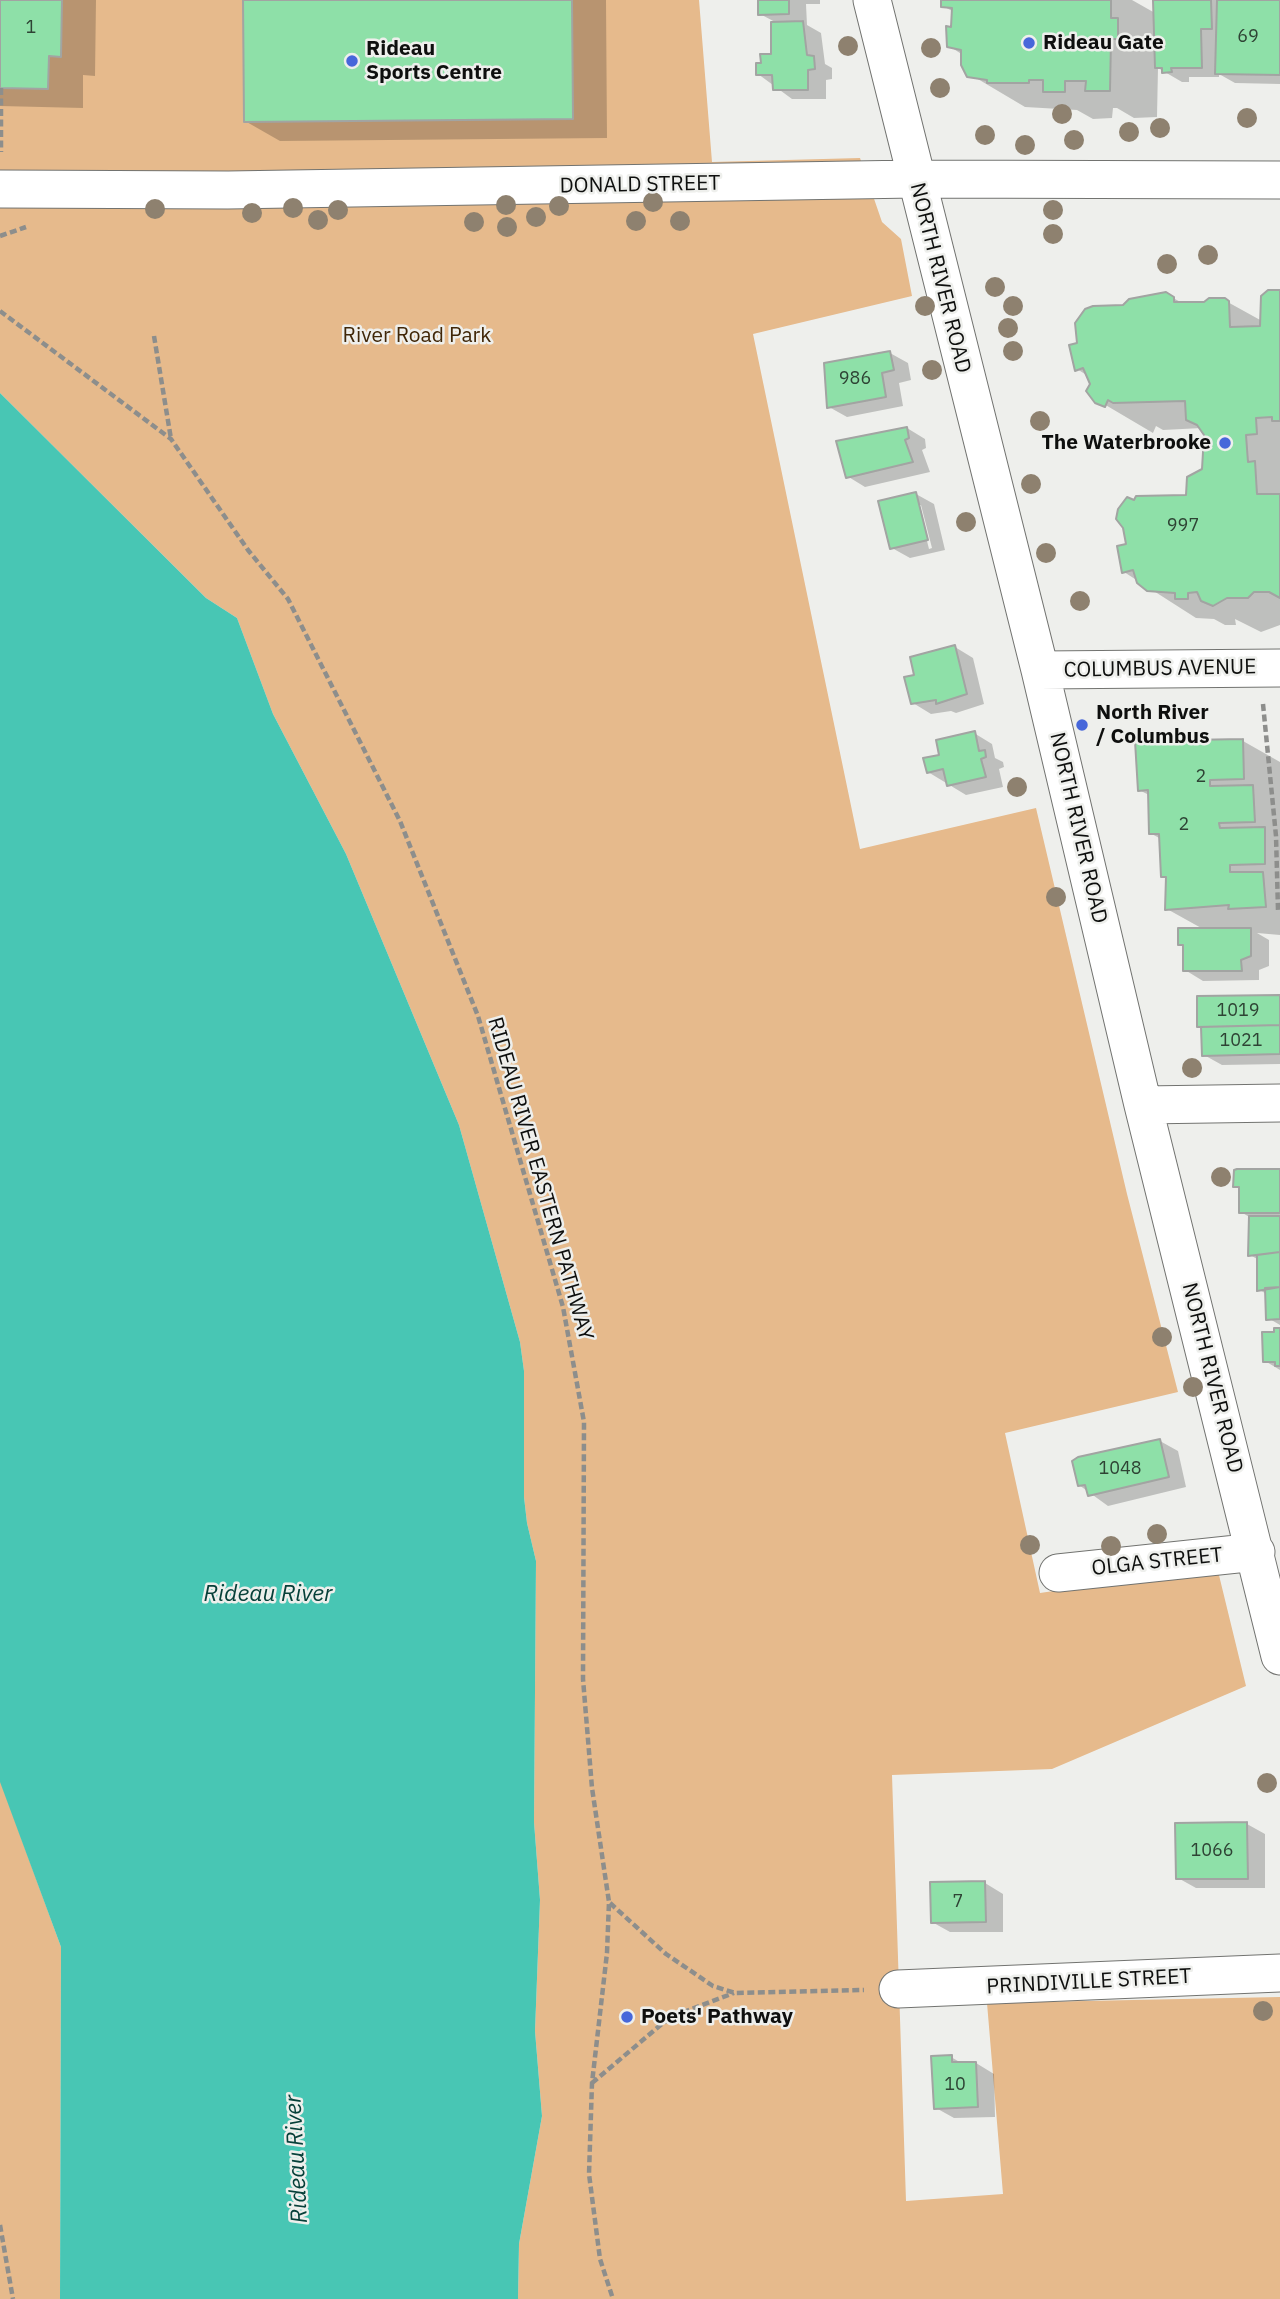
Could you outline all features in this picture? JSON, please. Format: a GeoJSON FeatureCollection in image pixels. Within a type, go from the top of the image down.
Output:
{"type":"FeatureCollection","features":[{"type":"Feature","properties":{"kind":"street","name":"NORTH RIVER ROAD"},"geometry":{"type":"LineString","coordinates":[[872,0],[1040,670],[1143,1105],[1261,1531],[1280,1656]]}},
{"type":"Feature","properties":{"kind":"street","name":"DONALD STREET"},"geometry":{"type":"LineString","coordinates":[[8,189],[228,190],[915,179],[1280,180]]}},
{"type":"Feature","properties":{"kind":"street","name":"COLUMBUS AVENUE"},"geometry":{"type":"LineString","coordinates":[[1040,670],[1270,668]]}},
{"type":"Feature","properties":{"kind":"street"},"geometry":{"type":"LineString","coordinates":[[1143,1105],[1280,1103]]}},
{"type":"Feature","properties":{"kind":"street","name":"OLGA STREET"},"geometry":{"type":"LineString","coordinates":[[1058,1573],[1261,1531]]}},
{"type":"Feature","properties":{"kind":"street","name":"PRINDIVILLE STREET"},"geometry":{"type":"LineString","coordinates":[[898,1989],[1280,1973]]}},
{"type":"Feature","properties":{"kind":"path"},"geometry":{"type":"LineString","coordinates":[[1,88],[1,151],[8,189]]}},
{"type":"Feature","properties":{"kind":"path","name":"RIDEAU RIVER EASTERN PATHWAY"},"geometry":{"type":"LineString","coordinates":[[0,311],[171,439],[248,550],[288,600],[400,821],[486,1041],[563,1307],[584,1422],[583,1679],[592,1788],[609,1902],[607,1953],[592,2082],[589,2174],[600,2259],[613,2299]]}},
{"type":"Feature","properties":{"kind":"path"},"geometry":{"type":"LineString","coordinates":[[154,336],[171,439]]}},
{"type":"Feature","properties":{"kind":"path"},"geometry":{"type":"LineString","coordinates":[[1270,668],[1267,765],[1276,836],[1278,910]]}},
{"type":"Feature","properties":{"kind":"path"},"geometry":{"type":"LineString","coordinates":[[609,1902],[682,1966],[713,1986],[735,1993]]}},
{"type":"Feature","properties":{"kind":"path"},"geometry":{"type":"LineString","coordinates":[[592,2082],[663,2024],[686,2011],[735,1993],[898,1989]]}},
{"type":"Feature","properties":{"kind":"path"},"geometry":{"type":"LineString","coordinates":[[0,2225],[13,2299]]}},
{"type":"Feature","properties":{"kind":"green space","name":"River Road Park"},"geometry":{"type":"Polygon","coordinates":[[[0,0],[699,0],[712,162],[860,158],[882,222],[901,239],[912,296],[753,334],[860,849],[1036,808],[1127,1194],[1178,1392],[1005,1433],[1040,1593],[1217,1567],[1246,1686],[1052,1769],[892,1775],[906,2201],[1003,2194],[987,2003],[1280,1997],[1280,2299],[518,2299],[519,2244],[542,2116],[535,2031],[540,1900],[534,1822],[536,1561],[524,1497],[524,1371],[520,1342],[459,1125],[346,854],[273,714],[237,618],[206,598],[0,393],[0,0]]]}},
{"type":"Feature","properties":{"kind":"green space"},"geometry":{"type":"Polygon","coordinates":[[[0,1780],[61,1947],[60,2299],[0,2299],[0,1780]]]}},
{"type":"Feature","properties":{"kind":"water","name":"Rideau River"},"geometry":{"type":"Polygon","coordinates":[[[0,393],[206,598],[237,618],[273,714],[346,854],[459,1125],[520,1342],[524,1371],[524,1497],[536,1561],[534,1822],[540,1900],[535,2031],[542,2116],[519,2244],[518,2299],[60,2299],[61,1947],[0,1782],[0,393]]]}},
{"type":"Feature","properties":{"kind":"building"},"geometry":{"type":"Polygon","coordinates":[[[0,0],[62,0],[61,57],[49,56],[48,89],[0,88],[0,0]]]}},
{"type":"Feature","properties":{"kind":"building"},"geometry":{"type":"Polygon","coordinates":[[[243,0],[572,0],[573,119],[244,122],[243,0]]]}},
{"type":"Feature","properties":{"kind":"building"},"geometry":{"type":"Polygon","coordinates":[[[758,0],[789,0],[789,14],[758,15],[758,0]]]}},
{"type":"Feature","properties":{"kind":"building","name":"Rideau Gate"},"geometry":{"type":"Polygon","coordinates":[[[941,0],[1111,0],[1111,18],[1118,18],[1118,39],[1111,39],[1110,91],[1085,91],[1086,81],[1065,81],[1065,92],[1043,92],[1043,80],[1029,80],[1029,83],[987,83],[987,80],[967,77],[961,65],[961,50],[947,47],[946,26],[951,27],[952,8],[941,7],[941,0]]]}},
{"type":"Feature","properties":{"kind":"building"},"geometry":{"type":"Polygon","coordinates":[[[1153,0],[1211,0],[1212,29],[1201,29],[1202,68],[1171,68],[1172,72],[1162,73],[1162,68],[1155,68],[1153,0]]]}},
{"type":"Feature","properties":{"kind":"building"},"geometry":{"type":"Polygon","coordinates":[[[1217,0],[1280,0],[1280,75],[1215,74],[1217,0]]]}},
{"type":"Feature","properties":{"kind":"building"},"geometry":{"type":"Polygon","coordinates":[[[803,21],[807,55],[814,56],[815,69],[808,70],[808,90],[773,90],[772,75],[756,75],[756,63],[761,63],[760,54],[771,54],[771,22],[803,21]]]}},
{"type":"Feature","properties":{"kind":"building","name":"The Waterbrooke"},"geometry":{"type":"Polygon","coordinates":[[[1268,290],[1280,290],[1280,421],[1272,421],[1272,417],[1256,418],[1257,434],[1246,435],[1248,462],[1255,461],[1257,494],[1280,494],[1280,598],[1269,592],[1254,592],[1248,598],[1227,598],[1213,606],[1201,601],[1197,592],[1188,593],[1188,599],[1175,599],[1175,593],[1147,591],[1137,583],[1133,570],[1122,573],[1117,546],[1126,544],[1123,528],[1116,519],[1118,509],[1127,497],[1134,500],[1136,496],[1186,495],[1187,477],[1202,469],[1204,435],[1197,425],[1186,420],[1185,401],[1113,403],[1108,400],[1105,407],[1095,403],[1086,391],[1090,384],[1083,368],[1075,371],[1069,345],[1077,343],[1075,323],[1085,309],[1093,306],[1123,305],[1129,299],[1166,292],[1174,297],[1174,302],[1204,302],[1209,298],[1225,298],[1229,301],[1230,327],[1260,326],[1261,296],[1268,290]]]}},
{"type":"Feature","properties":{"kind":"building"},"geometry":{"type":"Polygon","coordinates":[[[890,351],[894,370],[882,373],[886,397],[827,408],[824,363],[890,351]]]}},
{"type":"Feature","properties":{"kind":"building"},"geometry":{"type":"Polygon","coordinates":[[[907,427],[909,438],[905,440],[913,462],[846,478],[836,441],[907,427]]]}},
{"type":"Feature","properties":{"kind":"building"},"geometry":{"type":"Polygon","coordinates":[[[916,492],[928,540],[890,549],[878,501],[916,492]]]}},
{"type":"Feature","properties":{"kind":"building"},"geometry":{"type":"Polygon","coordinates":[[[955,645],[967,694],[936,704],[936,700],[911,704],[904,677],[914,675],[910,657],[955,645]]]}},
{"type":"Feature","properties":{"kind":"building"},"geometry":{"type":"Polygon","coordinates":[[[975,731],[979,751],[985,750],[986,757],[981,759],[986,777],[947,786],[943,769],[927,773],[923,758],[939,755],[936,740],[975,731]]]}},
{"type":"Feature","properties":{"kind":"building"},"geometry":{"type":"Polygon","coordinates":[[[1243,739],[1244,779],[1210,780],[1210,786],[1253,785],[1255,822],[1219,823],[1220,828],[1265,827],[1265,864],[1230,865],[1230,872],[1263,872],[1266,907],[1228,909],[1229,905],[1165,910],[1166,877],[1161,877],[1159,834],[1149,834],[1148,790],[1138,791],[1135,741],[1243,739]]]}},
{"type":"Feature","properties":{"kind":"building"},"geometry":{"type":"Polygon","coordinates":[[[1178,928],[1251,928],[1251,956],[1241,960],[1242,971],[1183,971],[1183,945],[1178,945],[1178,928]]]}},
{"type":"Feature","properties":{"kind":"building"},"geometry":{"type":"Polygon","coordinates":[[[1280,995],[1280,1025],[1197,1027],[1197,996],[1280,995]]]}},
{"type":"Feature","properties":{"kind":"building"},"geometry":{"type":"Polygon","coordinates":[[[1280,1025],[1280,1054],[1202,1056],[1201,1027],[1280,1025]]]}},
{"type":"Feature","properties":{"kind":"building"},"geometry":{"type":"Polygon","coordinates":[[[1280,1169],[1280,1213],[1239,1213],[1239,1187],[1233,1187],[1234,1170],[1280,1169]]]}},
{"type":"Feature","properties":{"kind":"building"},"geometry":{"type":"Polygon","coordinates":[[[1249,1216],[1280,1216],[1280,1252],[1248,1256],[1249,1216]]]}},
{"type":"Feature","properties":{"kind":"building"},"geometry":{"type":"Polygon","coordinates":[[[1280,1252],[1280,1287],[1257,1291],[1257,1255],[1280,1252]]]}},
{"type":"Feature","properties":{"kind":"building"},"geometry":{"type":"Polygon","coordinates":[[[1280,1287],[1280,1319],[1266,1320],[1265,1288],[1280,1287]]]}},
{"type":"Feature","properties":{"kind":"building"},"geometry":{"type":"Polygon","coordinates":[[[1274,1328],[1280,1328],[1280,1366],[1275,1366],[1275,1362],[1263,1362],[1262,1332],[1274,1332],[1274,1328]]]}},
{"type":"Feature","properties":{"kind":"building"},"geometry":{"type":"Polygon","coordinates":[[[1160,1439],[1169,1477],[1088,1496],[1085,1485],[1078,1486],[1072,1461],[1078,1457],[1160,1439]]]}},
{"type":"Feature","properties":{"kind":"building"},"geometry":{"type":"Polygon","coordinates":[[[1247,1822],[1248,1879],[1176,1879],[1175,1823],[1247,1822]]]}},
{"type":"Feature","properties":{"kind":"building"},"geometry":{"type":"Polygon","coordinates":[[[985,1881],[986,1922],[931,1923],[930,1882],[985,1881]]]}},
{"type":"Feature","properties":{"kind":"building"},"geometry":{"type":"Polygon","coordinates":[[[952,2055],[952,2062],[976,2062],[978,2107],[934,2109],[931,2056],[952,2055]]]}},
{"type":"Feature","properties":{"kind":"place","name":"Rideau Gate"},"geometry":{"type":"Point","coordinates":[1029,43]}},
{"type":"Feature","properties":{"kind":"place","name":"Rideau Sports Centre"},"geometry":{"type":"Point","coordinates":[352,61]}},
{"type":"Feature","properties":{"kind":"place","name":"The Waterbrooke"},"geometry":{"type":"Point","coordinates":[1225,443]}},
{"type":"Feature","properties":{"kind":"place","name":"North River / Columbus"},"geometry":{"type":"Point","coordinates":[1082,725]}},
{"type":"Feature","properties":{"kind":"place","name":"Poets' Pathway"},"geometry":{"type":"Point","coordinates":[627,2017]}}]}
